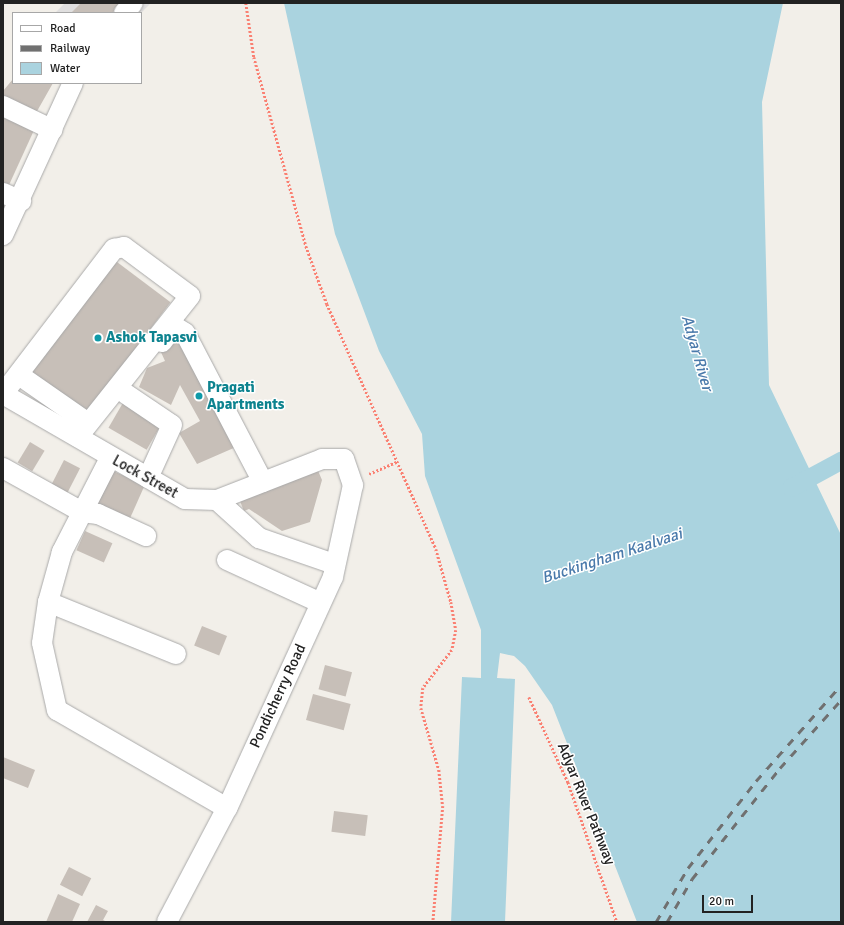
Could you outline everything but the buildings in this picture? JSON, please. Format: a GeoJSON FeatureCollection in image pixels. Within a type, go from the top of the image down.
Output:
{"type":"FeatureCollection","features":[{"type":"Feature","properties":{"kind":"street"},"geometry":{"type":"LineString","coordinates":[[125,12],[133,3]]}},
{"type":"Feature","properties":{"kind":"street"},"geometry":{"type":"LineString","coordinates":[[3,235],[12,197],[53,130],[73,84]]}},
{"type":"Feature","properties":{"kind":"street"},"geometry":{"type":"LineString","coordinates":[[3,106],[53,130]]}},
{"type":"Feature","properties":{"kind":"street"},"geometry":{"type":"LineString","coordinates":[[5,401],[19,375],[114,249],[124,247],[190,296],[86,435]]}},
{"type":"Feature","properties":{"kind":"street"},"geometry":{"type":"LineString","coordinates":[[86,435],[97,432],[171,330],[177,328],[185,333],[262,482]]}},
{"type":"Feature","properties":{"kind":"street"},"geometry":{"type":"LineString","coordinates":[[19,375],[86,435]]}},
{"type":"Feature","properties":{"kind":"street"},"geometry":{"type":"LineString","coordinates":[[126,394],[172,425],[148,478]]}},
{"type":"Feature","properties":{"kind":"street","name":"Lock Street"},"geometry":{"type":"LineString","coordinates":[[5,401],[86,435],[110,458],[185,499],[217,500],[322,459],[344,459],[352,482]]}},
{"type":"Feature","properties":{"kind":"street"},"geometry":{"type":"LineString","coordinates":[[110,458],[62,552],[48,602],[42,642],[56,710],[227,808]]}},
{"type":"Feature","properties":{"kind":"street"},"geometry":{"type":"LineString","coordinates":[[3,468],[82,512],[98,514],[146,536]]}},
{"type":"Feature","properties":{"kind":"street","name":"Pondicherry Road"},"geometry":{"type":"LineString","coordinates":[[167,922],[227,808],[334,577],[334,564],[352,482]]}},
{"type":"Feature","properties":{"kind":"street"},"geometry":{"type":"LineString","coordinates":[[217,500],[259,538],[334,564]]}},
{"type":"Feature","properties":{"kind":"street"},"geometry":{"type":"LineString","coordinates":[[227,560],[321,603]]}},
{"type":"Feature","properties":{"kind":"street"},"geometry":{"type":"LineString","coordinates":[[48,602],[176,654]]}},
{"type":"Feature","properties":{"kind":"path"},"geometry":{"type":"LineString","coordinates":[[246,3],[254,57],[306,246],[327,304],[436,549],[456,630],[452,650],[423,688],[421,708],[439,770],[443,806],[432,922]]}},
{"type":"Feature","properties":{"kind":"path"},"geometry":{"type":"LineString","coordinates":[[352,482],[396,462]]}},
{"type":"Feature","properties":{"kind":"path","name":"Adyar River Pathway"},"geometry":{"type":"LineString","coordinates":[[529,697],[568,782],[617,922]]}},
{"type":"Feature","properties":{"kind":"shaded area"},"geometry":{"type":"Polygon","coordinates":[[[65,3],[151,3],[142,12],[56,12],[65,3]]]}},
{"type":"Feature","properties":{"kind":"water","name":"Adyar River"},"geometry":{"type":"Polygon","coordinates":[[[284,3],[783,3],[762,102],[769,385],[841,535],[841,922],[637,922],[552,705],[525,666],[514,656],[500,653],[497,678],[515,679],[505,922],[451,922],[462,677],[481,678],[481,630],[425,476],[422,434],[379,351],[335,234],[284,3]]]}},
{"type":"Feature","properties":{"kind":"waterway","name":"Buckingham Kaalvaai"},"geometry":{"type":"LineString","coordinates":[[791,488],[841,461]]}},
{"type":"Feature","properties":{"kind":"railway"},"geometry":{"type":"LineString","coordinates":[[656,922],[688,868],[756,781],[841,685]]}},
{"type":"Feature","properties":{"kind":"railway"},"geometry":{"type":"LineString","coordinates":[[667,922],[692,879],[780,768],[841,700]]}},
{"type":"Feature","properties":{"kind":"place","name":"Ashok Tapasvi"},"geometry":{"type":"Point","coordinates":[98,338]}},
{"type":"Feature","properties":{"kind":"place","name":"Pragati Apartments"},"geometry":{"type":"Point","coordinates":[199,396]}}]}
